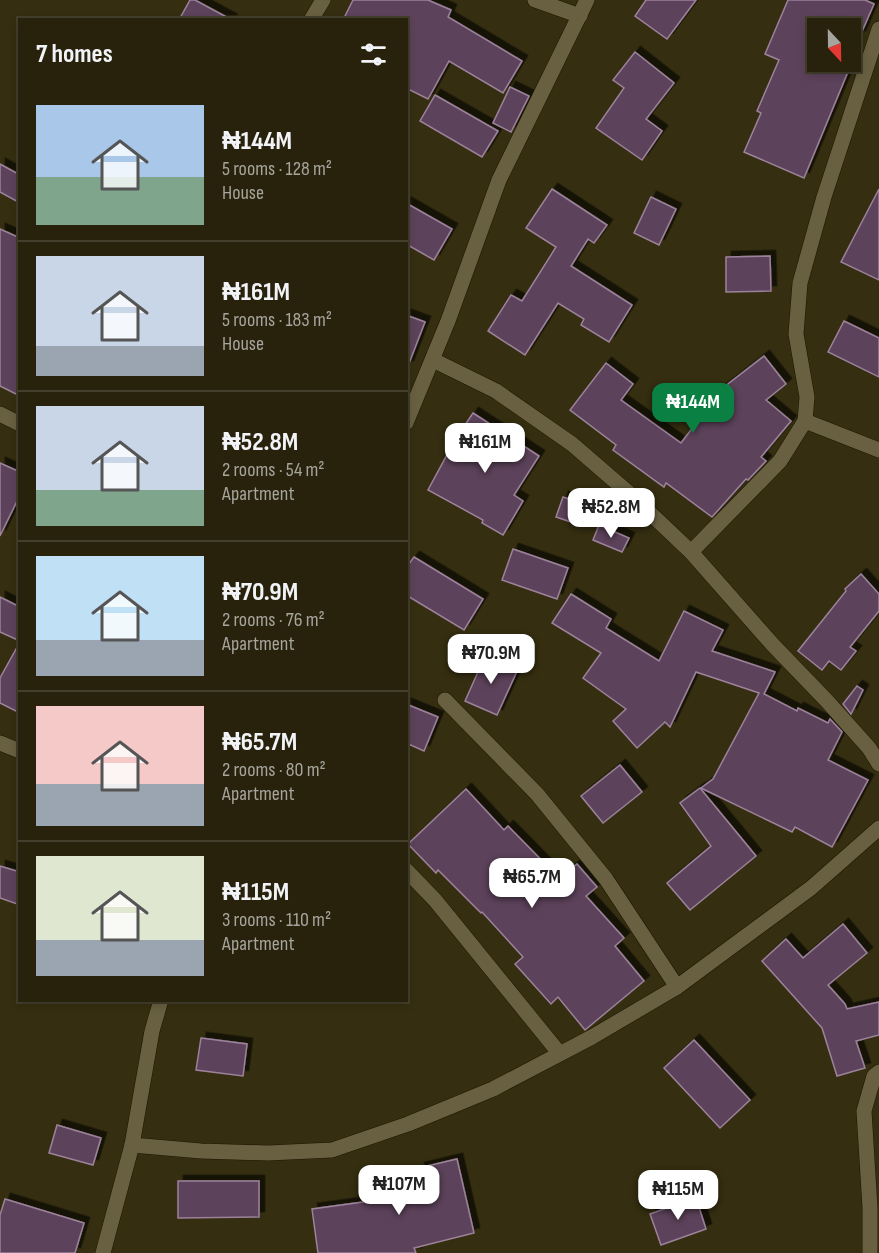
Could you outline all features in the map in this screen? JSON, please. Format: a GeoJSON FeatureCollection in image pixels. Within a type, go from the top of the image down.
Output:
{"type":"FeatureCollection","features":[{"type":"Feature","properties":{"kind":"street"},"geometry":{"type":"LineString","coordinates":[[312,18],[323,0]]}},
{"type":"Feature","properties":{"kind":"street"},"geometry":{"type":"LineString","coordinates":[[535,0],[580,16]]}},
{"type":"Feature","properties":{"kind":"street"},"geometry":{"type":"LineString","coordinates":[[408,418],[433,360],[499,180],[587,0]]}},
{"type":"Feature","properties":{"kind":"street"},"geometry":{"type":"LineString","coordinates":[[691,552],[780,461],[805,421],[807,397],[796,334],[800,283],[824,197],[879,29]]}},
{"type":"Feature","properties":{"kind":"street"},"geometry":{"type":"LineString","coordinates":[[433,360],[496,391],[572,444],[631,495],[691,552],[773,645],[848,724],[869,748],[879,764]]}},
{"type":"Feature","properties":{"kind":"street"},"geometry":{"type":"LineString","coordinates":[[0,414],[18,423]]}},
{"type":"Feature","properties":{"kind":"street"},"geometry":{"type":"LineString","coordinates":[[805,421],[879,450]]}},
{"type":"Feature","properties":{"kind":"street"},"geometry":{"type":"LineString","coordinates":[[445,700],[537,794],[599,870],[677,987]]}},
{"type":"Feature","properties":{"kind":"street"},"geometry":{"type":"LineString","coordinates":[[0,743],[18,750]]}},
{"type":"Feature","properties":{"kind":"street"},"geometry":{"type":"LineString","coordinates":[[132,1145],[268,1153],[332,1150],[408,1124],[493,1089],[560,1054],[677,987],[811,888],[879,828]]}},
{"type":"Feature","properties":{"kind":"street"},"geometry":{"type":"LineString","coordinates":[[408,872],[435,900],[560,1054]]}},
{"type":"Feature","properties":{"kind":"street"},"geometry":{"type":"LineString","coordinates":[[103,1253],[132,1145],[152,1031],[160,1002]]}},
{"type":"Feature","properties":{"kind":"street"},"geometry":{"type":"LineString","coordinates":[[870,1253],[870,1208],[864,1111],[874,1076],[879,1071]]}},
{"type":"Feature","properties":{"kind":"building"},"geometry":{"type":"Polygon","coordinates":[[[190,0],[195,0],[228,18],[180,18],[190,0]]]}},
{"type":"Feature","properties":{"kind":"building"},"geometry":{"type":"Polygon","coordinates":[[[353,0],[428,0],[451,10],[448,17],[522,61],[503,93],[449,61],[428,99],[408,89],[408,18],[344,18],[353,0]]]}},
{"type":"Feature","properties":{"kind":"building"},"geometry":{"type":"Polygon","coordinates":[[[646,0],[696,0],[667,39],[635,16],[646,0]]]}},
{"type":"Feature","properties":{"kind":"building"},"geometry":{"type":"Polygon","coordinates":[[[788,0],[865,0],[874,4],[861,34],[861,18],[807,18],[807,72],[848,72],[804,178],[744,152],[761,113],[757,111],[779,60],[765,54],[788,0]]]}},
{"type":"Feature","properties":{"kind":"building"},"geometry":{"type":"Polygon","coordinates":[[[635,52],[674,83],[646,119],[662,131],[642,160],[596,128],[624,88],[613,80],[635,52]]]}},
{"type":"Feature","properties":{"kind":"building"},"geometry":{"type":"Polygon","coordinates":[[[510,87],[529,96],[511,132],[493,123],[510,87]]]}},
{"type":"Feature","properties":{"kind":"building"},"geometry":{"type":"Polygon","coordinates":[[[435,95],[498,131],[482,157],[420,121],[435,95]]]}},
{"type":"Feature","properties":{"kind":"building"},"geometry":{"type":"Polygon","coordinates":[[[0,164],[18,174],[18,202],[0,192],[0,164]]]}},
{"type":"Feature","properties":{"kind":"building"},"geometry":{"type":"Polygon","coordinates":[[[552,189],[607,225],[594,243],[588,239],[571,266],[632,305],[609,342],[581,325],[584,319],[558,303],[525,355],[488,331],[511,295],[522,301],[556,247],[526,228],[552,189]]]}},
{"type":"Feature","properties":{"kind":"building"},"geometry":{"type":"Polygon","coordinates":[[[879,189],[879,280],[841,262],[879,189]]]}},
{"type":"Feature","properties":{"kind":"building"},"geometry":{"type":"Polygon","coordinates":[[[651,197],[676,209],[659,245],[634,233],[651,197]]]}},
{"type":"Feature","properties":{"kind":"building"},"geometry":{"type":"Polygon","coordinates":[[[408,204],[452,229],[434,260],[408,245],[408,204]]]}},
{"type":"Feature","properties":{"kind":"building"},"geometry":{"type":"Polygon","coordinates":[[[0,229],[18,237],[18,395],[0,386],[0,229]]]}},
{"type":"Feature","properties":{"kind":"building"},"geometry":{"type":"Polygon","coordinates":[[[770,256],[771,291],[726,292],[726,257],[770,256]]]}},
{"type":"Feature","properties":{"kind":"building"},"geometry":{"type":"Polygon","coordinates":[[[408,316],[425,322],[408,366],[408,316]]]}},
{"type":"Feature","properties":{"kind":"building"},"geometry":{"type":"Polygon","coordinates":[[[844,321],[879,338],[879,377],[828,352],[844,321]]]}},
{"type":"Feature","properties":{"kind":"building"},"geometry":{"type":"Polygon","coordinates":[[[764,356],[786,384],[766,400],[791,421],[761,457],[766,461],[748,480],[746,479],[712,517],[666,483],[664,487],[613,450],[616,445],[570,410],[606,363],[633,384],[621,400],[681,443],[710,405],[706,401],[764,356]]]}},
{"type":"Feature","properties":{"kind":"building"},"geometry":{"type":"Polygon","coordinates":[[[473,413],[539,456],[514,495],[523,501],[503,535],[482,523],[483,520],[428,490],[455,440],[473,413]]]}},
{"type":"Feature","properties":{"kind":"building"},"geometry":{"type":"Polygon","coordinates":[[[0,463],[18,471],[18,499],[0,536],[0,463]]]}},
{"type":"Feature","properties":{"kind":"building"},"geometry":{"type":"Polygon","coordinates":[[[563,497],[578,502],[571,522],[556,517],[563,497]]]}},
{"type":"Feature","properties":{"kind":"building"},"geometry":{"type":"Polygon","coordinates":[[[599,525],[629,538],[622,552],[593,540],[599,525]]]}},
{"type":"Feature","properties":{"kind":"building"},"geometry":{"type":"Polygon","coordinates":[[[513,549],[568,568],[557,599],[502,580],[513,549]]]}},
{"type":"Feature","properties":{"kind":"building"},"geometry":{"type":"Polygon","coordinates":[[[414,557],[483,599],[464,630],[408,596],[408,565],[414,557]]]}},
{"type":"Feature","properties":{"kind":"building"},"geometry":{"type":"Polygon","coordinates":[[[861,574],[879,594],[879,611],[850,647],[856,651],[841,670],[829,661],[822,670],[798,651],[846,591],[845,589],[861,574]]]}},
{"type":"Feature","properties":{"kind":"building"},"geometry":{"type":"Polygon","coordinates":[[[571,594],[611,619],[606,628],[659,661],[684,611],[723,630],[712,651],[775,672],[764,694],[797,711],[798,708],[828,723],[830,719],[842,732],[828,760],[868,780],[832,847],[795,827],[792,832],[701,788],[713,779],[759,693],[696,672],[670,727],[665,722],[637,748],[613,721],[626,709],[583,678],[601,653],[552,623],[571,594]]]}},
{"type":"Feature","properties":{"kind":"building"},"geometry":{"type":"Polygon","coordinates":[[[0,597],[18,606],[18,640],[0,632],[0,597]]]}},
{"type":"Feature","properties":{"kind":"building"},"geometry":{"type":"Polygon","coordinates":[[[18,646],[18,712],[0,703],[0,678],[18,646]]]}},
{"type":"Feature","properties":{"kind":"building"},"geometry":{"type":"Polygon","coordinates":[[[486,654],[518,669],[497,715],[465,701],[486,654]]]}},
{"type":"Feature","properties":{"kind":"building"},"geometry":{"type":"Polygon","coordinates":[[[857,686],[863,690],[851,714],[843,704],[857,686]]]}},
{"type":"Feature","properties":{"kind":"building"},"geometry":{"type":"Polygon","coordinates":[[[408,705],[438,717],[424,751],[408,744],[408,705]]]}},
{"type":"Feature","properties":{"kind":"building"},"geometry":{"type":"Polygon","coordinates":[[[620,765],[642,792],[603,823],[581,796],[620,765]]]}},
{"type":"Feature","properties":{"kind":"building"},"geometry":{"type":"Polygon","coordinates":[[[700,788],[756,856],[690,910],[667,883],[711,846],[680,803],[700,788]]]}},
{"type":"Feature","properties":{"kind":"building"},"geometry":{"type":"Polygon","coordinates":[[[466,789],[504,830],[508,826],[559,878],[577,864],[597,887],[586,896],[624,938],[615,946],[644,981],[585,1030],[558,997],[551,1004],[515,964],[523,957],[482,912],[438,870],[436,873],[408,844],[466,789]]]}},
{"type":"Feature","properties":{"kind":"building"},"geometry":{"type":"Polygon","coordinates":[[[0,866],[18,871],[18,904],[0,898],[0,866]]]}},
{"type":"Feature","properties":{"kind":"building"},"geometry":{"type":"Polygon","coordinates":[[[843,924],[867,953],[828,985],[847,1009],[879,1002],[879,1035],[856,1041],[865,1068],[837,1076],[822,1028],[762,961],[786,939],[803,958],[843,924]]]}},
{"type":"Feature","properties":{"kind":"building"},"geometry":{"type":"Polygon","coordinates":[[[201,1038],[247,1044],[243,1076],[196,1070],[201,1038]]]}},
{"type":"Feature","properties":{"kind":"building"},"geometry":{"type":"Polygon","coordinates":[[[694,1040],[750,1100],[720,1128],[664,1068],[694,1040]]]}},
{"type":"Feature","properties":{"kind":"building"},"geometry":{"type":"Polygon","coordinates":[[[57,1125],[101,1138],[93,1165],[49,1153],[57,1125]]]}},
{"type":"Feature","properties":{"kind":"building"},"geometry":{"type":"Polygon","coordinates":[[[457,1159],[474,1233],[414,1248],[416,1253],[318,1253],[312,1209],[363,1202],[361,1194],[422,1177],[419,1168],[457,1159]]]}},
{"type":"Feature","properties":{"kind":"building"},"geometry":{"type":"Polygon","coordinates":[[[178,1181],[259,1181],[259,1217],[178,1218],[178,1181]]]}},
{"type":"Feature","properties":{"kind":"building"},"geometry":{"type":"Polygon","coordinates":[[[696,1198],[706,1229],[661,1245],[650,1214],[696,1198]]]}},
{"type":"Feature","properties":{"kind":"building"},"geometry":{"type":"Polygon","coordinates":[[[5,1199],[84,1223],[75,1253],[0,1253],[0,1215],[5,1199]]]}}]}
